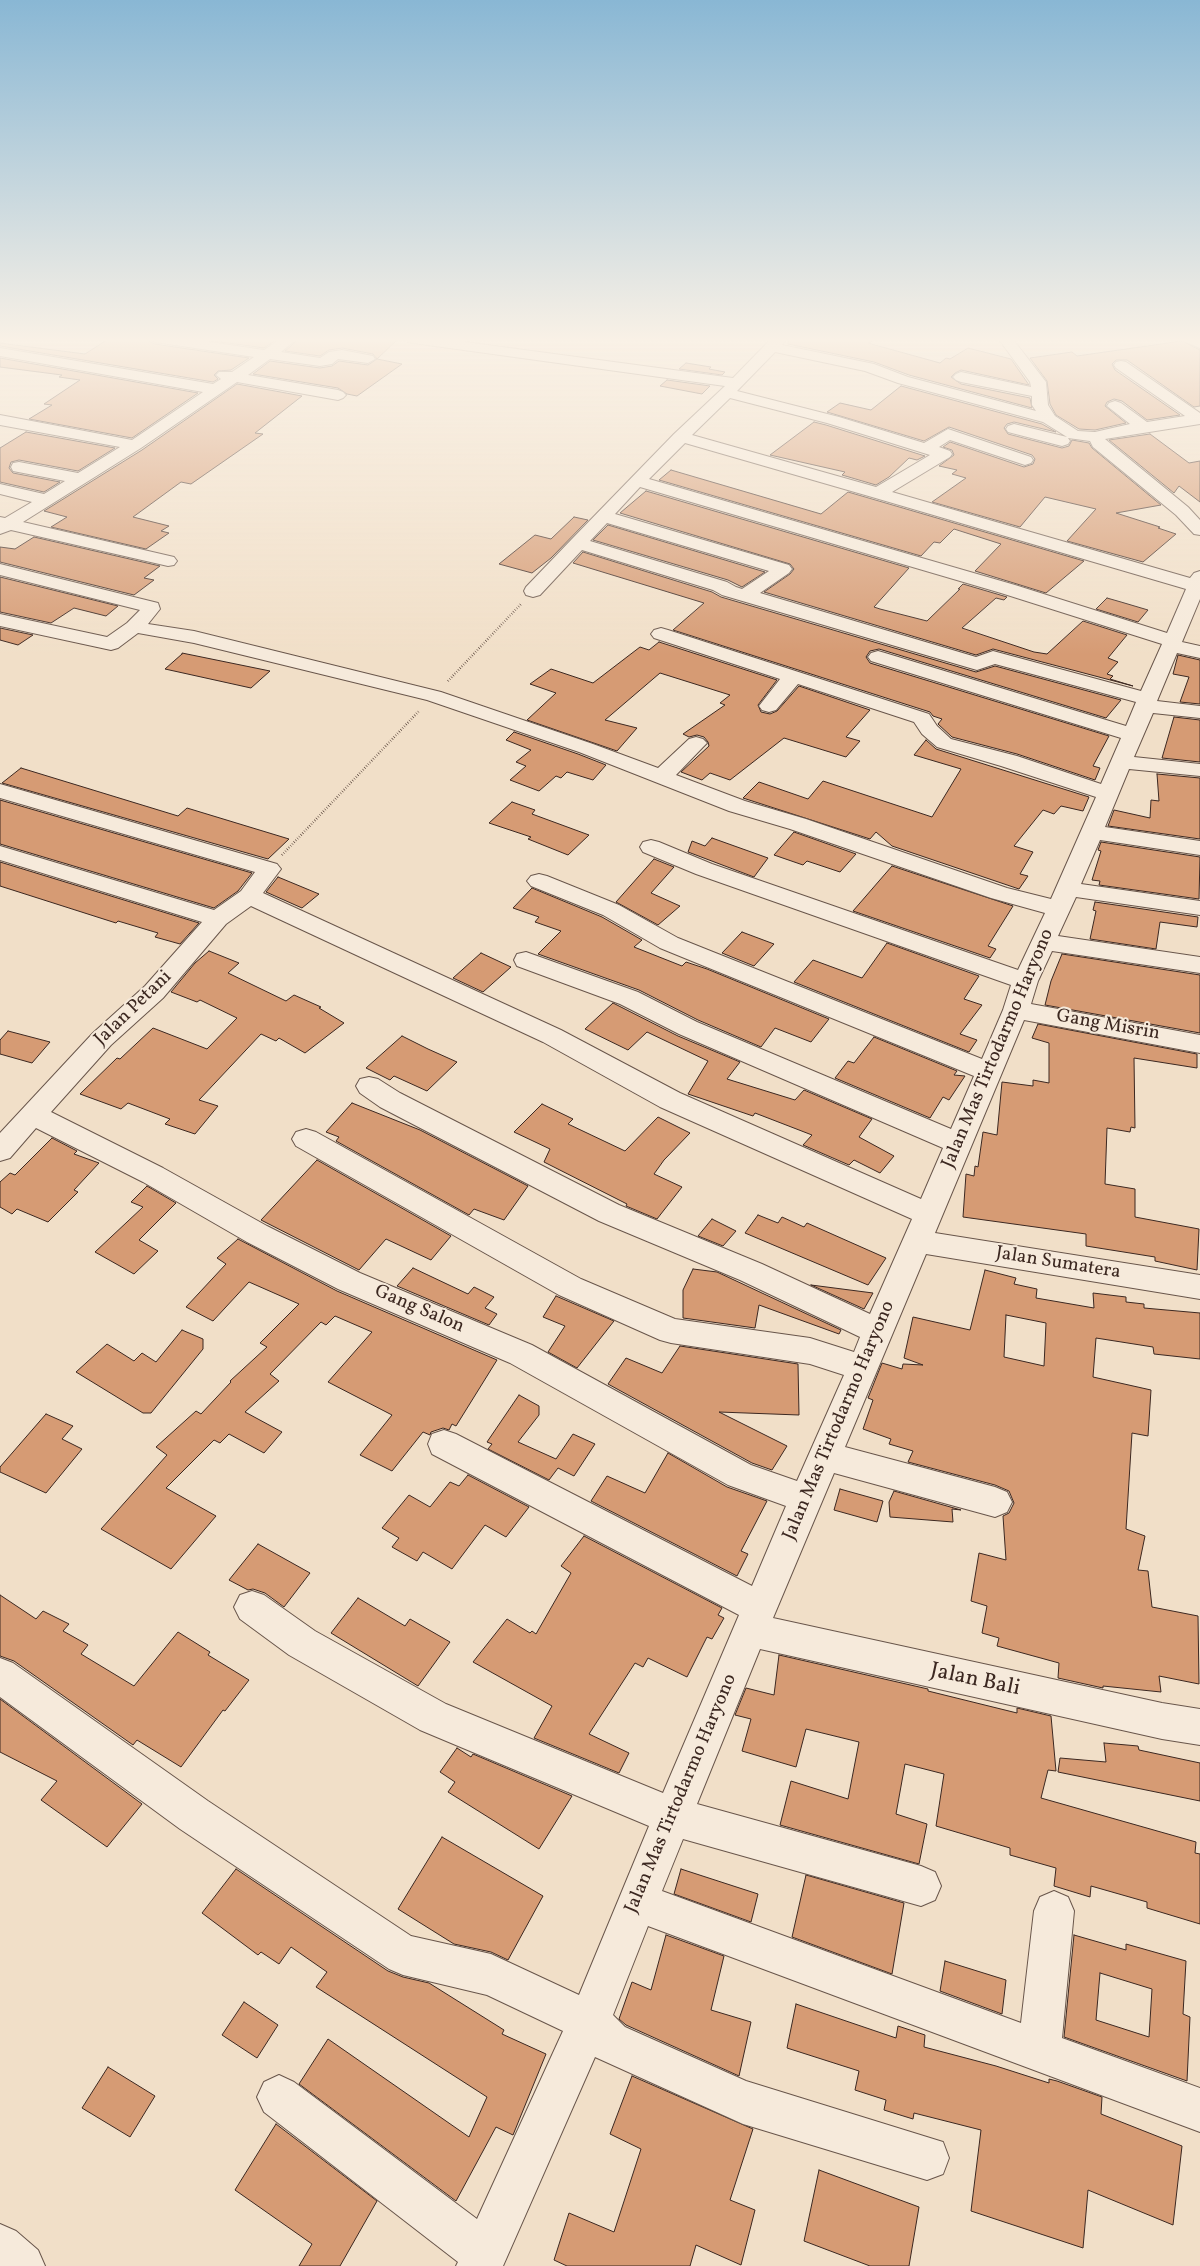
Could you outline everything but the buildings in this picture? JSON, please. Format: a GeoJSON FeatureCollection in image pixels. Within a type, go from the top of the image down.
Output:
{"type":"FeatureCollection","features":[{"type":"Feature","properties":{"kind":"street"},"geometry":{"type":"LineString","coordinates":[[61,444],[120,454]]}},
{"type":"Feature","properties":{"kind":"street"},"geometry":{"type":"LineString","coordinates":[[2,525],[48,500],[135,444]]}},
{"type":"Feature","properties":{"kind":"street"},"geometry":{"type":"LineString","coordinates":[[533,591],[674,444]]}},
{"type":"Feature","properties":{"kind":"street"},"geometry":{"type":"LineString","coordinates":[[703,444],[878,494],[1198,581]]}},
{"type":"Feature","properties":{"kind":"street"},"geometry":{"type":"LineString","coordinates":[[878,494],[944,454],[913,444]]}},
{"type":"Feature","properties":{"kind":"street"},"geometry":{"type":"LineString","coordinates":[[927,448],[933,444]]}},
{"type":"Feature","properties":{"kind":"street"},"geometry":{"type":"LineString","coordinates":[[977,444],[1025,460]]}},
{"type":"Feature","properties":{"kind":"street"},"geometry":{"type":"LineString","coordinates":[[1006,472],[1057,444]]}},
{"type":"Feature","properties":{"kind":"street"},"geometry":{"type":"LineString","coordinates":[[1099,444],[1182,511],[1200,530]]}},
{"type":"Feature","properties":{"kind":"street"},"geometry":{"type":"LineString","coordinates":[[19,467],[80,479]]}},
{"type":"Feature","properties":{"kind":"street"},"geometry":{"type":"LineString","coordinates":[[637,481],[1008,589],[1181,646]]}},
{"type":"Feature","properties":{"kind":"street"},"geometry":{"type":"LineString","coordinates":[[0,489],[48,500]]}},
{"type":"Feature","properties":{"kind":"street"},"geometry":{"type":"LineString","coordinates":[[604,516],[783,569],[745,595]]}},
{"type":"Feature","properties":{"kind":"street"},"geometry":{"type":"LineString","coordinates":[[2,525],[168,562]]}},
{"type":"Feature","properties":{"kind":"street"},"geometry":{"type":"LineString","coordinates":[[578,543],[720,586],[729,591],[977,664],[993,657],[1146,702],[1200,712]]}},
{"type":"Feature","properties":{"kind":"street"},"geometry":{"type":"LineString","coordinates":[[0,569],[151,607],[134,628],[112,644],[0,620]]}},
{"type":"Feature","properties":{"kind":"street","name":"Jalan Mas Tirtodarmo Haryono"},"geometry":{"type":"LineString","coordinates":[[481,2259],[589,2022],[755,1619],[1146,702],[1181,646],[1198,581]]}},
{"type":"Feature","properties":{"kind":"street"},"geometry":{"type":"LineString","coordinates":[[134,628],[194,637],[434,696],[474,708],[662,776],[738,806],[798,824],[999,893],[1200,908]]}},
{"type":"Feature","properties":{"kind":"street"},"geometry":{"type":"LineString","coordinates":[[661,634],[922,718],[929,730],[944,743],[1009,761],[1108,794]]}},
{"type":"Feature","properties":{"kind":"street"},"geometry":{"type":"LineString","coordinates":[[878,657],[1127,748],[1200,770]]}},
{"type":"Feature","properties":{"kind":"street"},"geometry":{"type":"LineString","coordinates":[[769,706],[785,689],[792,676]]}},
{"type":"Feature","properties":{"kind":"street"},"geometry":{"type":"LineString","coordinates":[[662,776],[696,743]]}},
{"type":"Feature","properties":{"kind":"street"},"geometry":{"type":"LineString","coordinates":[[0,791],[269,869]]}},
{"type":"Feature","properties":{"kind":"street"},"geometry":{"type":"LineString","coordinates":[[1091,832],[1200,848]]}},
{"type":"Feature","properties":{"kind":"street","name":"Gang Misrin"},"geometry":{"type":"LineString","coordinates":[[651,847],[1020,995],[1200,1044]]}},
{"type":"Feature","properties":{"kind":"street"},"geometry":{"type":"LineString","coordinates":[[0,853],[218,919]]}},
{"type":"Feature","properties":{"kind":"street","name":"Jalan Petani"},"geometry":{"type":"LineString","coordinates":[[0,1151],[102,1039],[154,992],[218,919],[249,896],[269,869]]}},
{"type":"Feature","properties":{"kind":"street"},"geometry":{"type":"LineString","coordinates":[[539,881],[611,910],[669,943],[704,958],[989,1072]]}},
{"type":"Feature","properties":{"kind":"street","name":"Jalan Sumatera"},"geometry":{"type":"LineString","coordinates":[[249,896],[552,1036],[670,1100],[922,1228],[1200,1287]]}},
{"type":"Feature","properties":{"kind":"street"},"geometry":{"type":"LineString","coordinates":[[1045,942],[1200,965]]}},
{"type":"Feature","properties":{"kind":"street"},"geometry":{"type":"LineString","coordinates":[[526,960],[628,998],[688,1028],[958,1143]]}},
{"type":"Feature","properties":{"kind":"street"},"geometry":{"type":"LineString","coordinates":[[368,1086],[390,1100],[609,1213],[751,1272],[878,1331]]}},
{"type":"Feature","properties":{"kind":"street","name":"Gang Salon"},"geometry":{"type":"LineString","coordinates":[[33,1115],[153,1175],[257,1234],[349,1281],[521,1354],[740,1475],[807,1499]]}},
{"type":"Feature","properties":{"kind":"street"},"geometry":{"type":"LineString","coordinates":[[306,1139],[570,1288],[671,1331],[810,1351],[862,1368]]}},
{"type":"Feature","properties":{"kind":"street","name":"Jalan Bali"},"geometry":{"type":"LineString","coordinates":[[444,1444],[755,1619],[1153,1719],[1200,1727]]}},
{"type":"Feature","properties":{"kind":"street"},"geometry":{"type":"LineString","coordinates":[[825,1456],[995,1502]]}},
{"type":"Feature","properties":{"kind":"street"},"geometry":{"type":"LineString","coordinates":[[252,1606],[302,1643],[433,1717],[673,1817],[921,1886]]}},
{"type":"Feature","properties":{"kind":"street"},"geometry":{"type":"LineString","coordinates":[[0,1675],[194,1815],[404,1955],[491,1975],[589,2022],[610,2042],[743,2102],[927,2158]]}},
{"type":"Feature","properties":{"kind":"street"},"geometry":{"type":"LineString","coordinates":[[637,1902],[1200,2110]]}},
{"type":"Feature","properties":{"kind":"street"},"geometry":{"type":"LineString","coordinates":[[1039,2051],[1054,1911]]}},
{"type":"Feature","properties":{"kind":"street"},"geometry":{"type":"LineString","coordinates":[[279,2097],[481,2259]]}},
{"type":"Feature","properties":{"kind":"street"},"geometry":{"type":"LineString","coordinates":[[0,2247],[22,2266]]}},
{"type":"Feature","properties":{"kind":"path"},"geometry":{"type":"LineString","coordinates":[[269,869],[533,591]]}}]}
